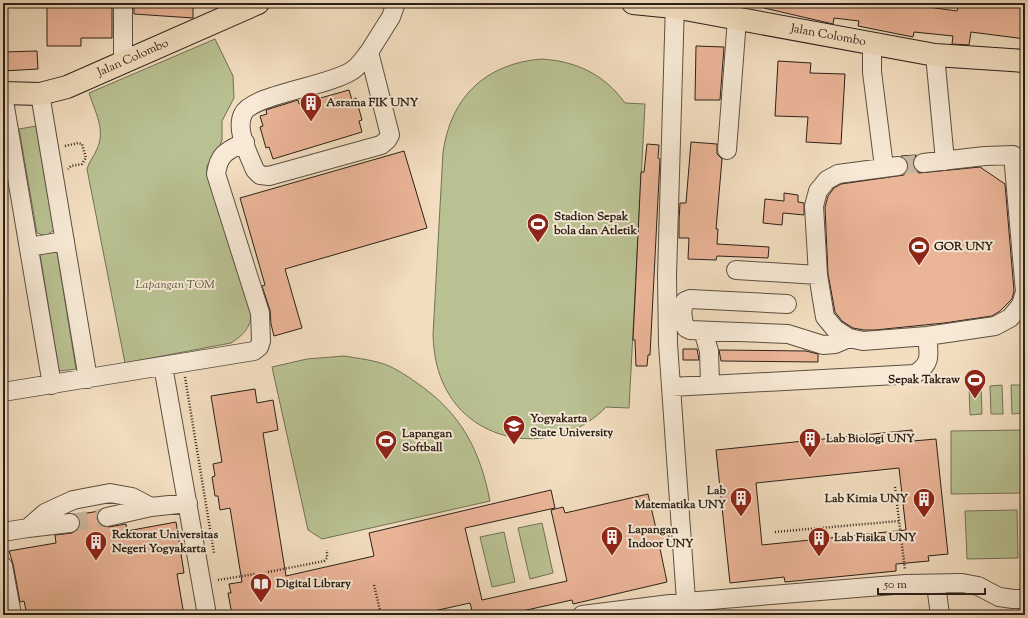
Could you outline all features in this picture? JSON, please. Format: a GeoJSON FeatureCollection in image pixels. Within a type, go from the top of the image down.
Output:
{"type":"FeatureCollection","features":[{"type":"Feature","properties":{"kind":"main road","name":"Jalan Colombo"},"geometry":{"type":"LineString","coordinates":[[3,94],[40,94],[67,87],[258,3]]}},
{"type":"Feature","properties":{"kind":"main road","name":"Jalan Colombo"},"geometry":{"type":"LineString","coordinates":[[633,3],[665,5],[935,55],[1025,61]]}},
{"type":"Feature","properties":{"kind":"street"},"geometry":{"type":"LineString","coordinates":[[123,3],[123,63]]}},
{"type":"Feature","properties":{"kind":"street"},"geometry":{"type":"LineString","coordinates":[[369,52],[390,135],[387,140],[381,145],[269,176],[260,175],[255,170],[241,128],[243,114],[254,104],[338,78],[353,70],[369,52],[391,17],[396,3]]}},
{"type":"Feature","properties":{"kind":"street"},"geometry":{"type":"LineString","coordinates":[[665,5],[667,276],[671,387],[687,609]]}},
{"type":"Feature","properties":{"kind":"street"},"geometry":{"type":"LineString","coordinates":[[726,150],[737,19]]}},
{"type":"Feature","properties":{"kind":"street"},"geometry":{"type":"LineString","coordinates":[[872,44],[872,72],[891,166],[838,174],[827,180],[818,191],[814,206],[818,275],[825,318],[835,329],[849,338],[863,341],[927,336],[995,326],[1010,318],[1021,305],[1025,292],[1019,154],[924,163]]}},
{"type":"Feature","properties":{"kind":"street"},"geometry":{"type":"LineString","coordinates":[[935,55],[945,161]]}},
{"type":"Feature","properties":{"kind":"street"},"geometry":{"type":"LineString","coordinates":[[3,94],[7,145],[29,247],[52,384]]}},
{"type":"Feature","properties":{"kind":"street"},"geometry":{"type":"LineString","coordinates":[[40,94],[88,379]]}},
{"type":"Feature","properties":{"kind":"street"},"geometry":{"type":"LineString","coordinates":[[3,392],[254,351],[259,347],[261,342],[260,313],[216,174],[218,161],[227,151],[245,142]]}},
{"type":"Feature","properties":{"kind":"street"},"geometry":{"type":"LineString","coordinates":[[29,247],[65,241]]}},
{"type":"Feature","properties":{"kind":"street"},"geometry":{"type":"LineString","coordinates":[[736,270],[818,275]]}},
{"type":"Feature","properties":{"kind":"street"},"geometry":{"type":"LineString","coordinates":[[787,304],[690,299],[685,301],[683,305],[683,323],[686,328],[703,331],[788,334],[823,345],[835,344],[849,338]]}},
{"type":"Feature","properties":{"kind":"street"},"geometry":{"type":"LineString","coordinates":[[703,331],[709,351],[710,384]]}},
{"type":"Feature","properties":{"kind":"street"},"geometry":{"type":"LineString","coordinates":[[671,387],[914,374],[925,367],[929,357],[927,336]]}},
{"type":"Feature","properties":{"kind":"street"},"geometry":{"type":"LineString","coordinates":[[163,366],[207,615]]}},
{"type":"Feature","properties":{"kind":"street"},"geometry":{"type":"LineString","coordinates":[[28,528],[46,513],[73,500],[110,493],[132,496],[151,507]]}},
{"type":"Feature","properties":{"kind":"street"},"geometry":{"type":"LineString","coordinates":[[107,517],[151,507],[188,503]]}},
{"type":"Feature","properties":{"kind":"street"},"geometry":{"type":"LineString","coordinates":[[3,532],[70,523]]}},
{"type":"Feature","properties":{"kind":"street"},"geometry":{"type":"LineString","coordinates":[[3,566],[12,615]]}},
{"type":"Feature","properties":{"kind":"street"},"geometry":{"type":"LineString","coordinates":[[582,615],[653,606],[687,609],[906,584],[936,585],[962,583],[978,586],[999,597],[1013,600],[1025,599]]}},
{"type":"Feature","properties":{"kind":"street"},"geometry":{"type":"LineString","coordinates":[[936,585],[940,615]]}},
{"type":"Feature","properties":{"kind":"path"},"geometry":{"type":"LineString","coordinates":[[183,363],[214,557]]}},
{"type":"Feature","properties":{"kind":"path"},"geometry":{"type":"LineString","coordinates":[[895,487],[906,584]]}},
{"type":"Feature","properties":{"kind":"path"},"geometry":{"type":"LineString","coordinates":[[775,532],[899,521]]}},
{"type":"Feature","properties":{"kind":"path"},"geometry":{"type":"LineString","coordinates":[[268,572],[324,561],[327,558],[327,550]]}},
{"type":"Feature","properties":{"kind":"path"},"geometry":{"type":"LineString","coordinates":[[217,572],[219,587]]}},
{"type":"Feature","properties":{"kind":"path"},"geometry":{"type":"LineString","coordinates":[[218,580],[256,574]]}},
{"type":"Feature","properties":{"kind":"path"},"geometry":{"type":"LineString","coordinates":[[374,585],[381,615]]}},
{"type":"Feature","properties":{"kind":"green space","name":"Lapangan TOM"},"geometry":{"type":"Polygon","coordinates":[[[215,39],[233,76],[234,98],[222,121],[222,140],[218,150],[207,166],[207,175],[252,313],[250,323],[245,331],[231,343],[125,363],[87,169],[97,149],[100,135],[99,121],[89,93],[215,39]]]}},
{"type":"Feature","properties":{"kind":"green space","name":"Stadion Sepak bola dan Atletik"},"geometry":{"type":"Polygon","coordinates":[[[541,59],[554,60],[577,66],[608,84],[625,103],[645,104],[629,408],[606,407],[588,422],[567,432],[545,438],[522,438],[500,434],[479,425],[461,410],[447,391],[438,371],[433,335],[443,152],[447,132],[454,115],[463,100],[474,87],[487,76],[503,68],[521,62],[541,59]]]}},
{"type":"Feature","properties":{"kind":"green space"},"geometry":{"type":"Polygon","coordinates":[[[36,126],[54,230],[46,236],[37,233],[19,129],[36,126]]]}},
{"type":"Feature","properties":{"kind":"green space"},"geometry":{"type":"Polygon","coordinates":[[[57,252],[76,369],[59,371],[40,254],[57,252]]]}},
{"type":"Feature","properties":{"kind":"green space","name":"Lapangan Softball"},"geometry":{"type":"Polygon","coordinates":[[[344,356],[382,363],[393,368],[417,383],[446,407],[457,420],[474,449],[481,465],[490,501],[322,539],[308,530],[272,367],[307,359],[344,356]]]}},
{"type":"Feature","properties":{"kind":"green space","name":"Sepak Takraw"},"geometry":{"type":"Polygon","coordinates":[[[1002,385],[1003,414],[991,414],[990,386],[1002,385]]]}},
{"type":"Feature","properties":{"kind":"green space"},"geometry":{"type":"Polygon","coordinates":[[[1011,385],[1024,385],[1025,413],[1012,414],[1011,385]]]}},
{"type":"Feature","properties":{"kind":"green space","name":"Sepak Takraw"},"geometry":{"type":"Polygon","coordinates":[[[969,386],[981,386],[982,414],[970,415],[969,386]]]}},
{"type":"Feature","properties":{"kind":"green space"},"geometry":{"type":"Polygon","coordinates":[[[1025,430],[1025,493],[951,494],[951,431],[1025,430]]]}},
{"type":"Feature","properties":{"kind":"green space"},"geometry":{"type":"Polygon","coordinates":[[[1017,510],[1018,558],[967,559],[965,511],[1017,510]]]}},
{"type":"Feature","properties":{"kind":"green space"},"geometry":{"type":"Polygon","coordinates":[[[542,523],[553,573],[530,579],[518,528],[542,523]]]}},
{"type":"Feature","properties":{"kind":"green space"},"geometry":{"type":"Polygon","coordinates":[[[504,532],[515,582],[492,587],[480,537],[504,532]]]}},
{"type":"Feature","properties":{"kind":"building"},"geometry":{"type":"Polygon","coordinates":[[[47,3],[112,3],[112,38],[81,38],[81,46],[47,46],[47,3]]]}},
{"type":"Feature","properties":{"kind":"building"},"geometry":{"type":"Polygon","coordinates":[[[134,3],[193,3],[193,18],[134,14],[134,3]]]}},
{"type":"Feature","properties":{"kind":"building"},"geometry":{"type":"Polygon","coordinates":[[[764,3],[881,3],[899,6],[900,3],[922,3],[921,6],[957,11],[959,3],[1025,3],[1025,39],[971,32],[969,45],[952,44],[953,36],[914,32],[913,37],[858,26],[859,21],[834,18],[833,24],[764,8],[764,3]]]}},
{"type":"Feature","properties":{"kind":"building"},"geometry":{"type":"Polygon","coordinates":[[[696,46],[724,47],[720,100],[695,100],[696,46]]]}},
{"type":"Feature","properties":{"kind":"building"},"geometry":{"type":"Polygon","coordinates":[[[37,51],[38,69],[3,71],[3,52],[37,51]]]}},
{"type":"Feature","properties":{"kind":"building"},"geometry":{"type":"Polygon","coordinates":[[[778,61],[811,63],[810,73],[845,74],[841,144],[806,142],[808,117],[775,116],[778,61]]]}},
{"type":"Feature","properties":{"kind":"building","name":"Asrama FIK UNY"},"geometry":{"type":"Polygon","coordinates":[[[349,90],[352,100],[356,98],[362,120],[359,121],[362,132],[273,159],[269,147],[266,148],[260,127],[263,126],[260,116],[267,114],[266,110],[298,100],[299,104],[349,90]]]}},
{"type":"Feature","properties":{"kind":"building"},"geometry":{"type":"Polygon","coordinates":[[[691,142],[717,144],[717,154],[722,159],[716,229],[718,229],[717,244],[769,247],[768,258],[717,256],[716,260],[688,259],[689,238],[679,238],[679,221],[680,203],[686,203],[691,142]]]}},
{"type":"Feature","properties":{"kind":"building"},"geometry":{"type":"Polygon","coordinates":[[[647,144],[659,145],[658,158],[660,159],[650,355],[648,355],[647,366],[636,366],[635,340],[633,340],[641,172],[644,172],[647,144]]]}},
{"type":"Feature","properties":{"kind":"building"},"geometry":{"type":"Polygon","coordinates":[[[404,151],[427,228],[285,269],[302,328],[274,336],[270,310],[262,286],[265,285],[240,198],[404,151]]]}},
{"type":"Feature","properties":{"kind":"building","name":"GOR UNY"},"geometry":{"type":"Polygon","coordinates":[[[916,155],[913,165],[915,170],[919,173],[980,167],[1005,184],[1014,291],[1012,299],[1000,311],[992,316],[944,323],[875,330],[853,328],[842,321],[835,312],[828,274],[825,207],[828,196],[834,188],[841,184],[904,175],[908,170],[908,164],[906,159],[901,156],[916,155]]]}},
{"type":"Feature","properties":{"kind":"building"},"geometry":{"type":"Polygon","coordinates":[[[784,193],[798,195],[798,202],[804,203],[804,215],[783,213],[782,225],[763,223],[765,199],[784,201],[784,193]]]}},
{"type":"Feature","properties":{"kind":"building"},"geometry":{"type":"Polygon","coordinates":[[[683,349],[697,349],[699,360],[683,360],[683,349]]]}},
{"type":"Feature","properties":{"kind":"building"},"geometry":{"type":"Polygon","coordinates":[[[719,350],[806,351],[818,354],[818,362],[721,361],[719,350]]]}},
{"type":"Feature","properties":{"kind":"building"},"geometry":{"type":"Polygon","coordinates":[[[255,389],[257,403],[273,400],[278,430],[263,433],[286,576],[374,556],[369,533],[551,490],[555,508],[465,528],[482,600],[567,581],[551,510],[563,507],[565,513],[648,494],[657,533],[668,531],[670,542],[659,544],[667,582],[573,604],[572,600],[504,615],[484,615],[484,611],[473,614],[470,603],[416,615],[232,615],[228,593],[231,593],[229,584],[242,582],[230,508],[220,510],[218,496],[215,496],[212,477],[215,476],[213,464],[222,462],[211,396],[255,389]]]}},
{"type":"Feature","properties":{"kind":"building"},"geometry":{"type":"Polygon","coordinates":[[[912,430],[913,441],[936,439],[948,554],[928,556],[929,561],[896,564],[896,571],[785,582],[784,577],[730,583],[716,450],[912,430]],[[899,468],[756,483],[762,545],[906,530],[899,468]]]}},
{"type":"Feature","properties":{"kind":"building","name":"Rektorat Universitas Negeri Yogyakarta"},"geometry":{"type":"Polygon","coordinates":[[[99,511],[97,519],[100,524],[109,527],[126,524],[127,531],[176,522],[184,573],[177,574],[184,615],[27,615],[24,601],[20,602],[9,551],[56,543],[55,535],[72,533],[79,527],[80,521],[76,515],[99,511]]]}},
{"type":"Feature","properties":{"kind":"tunnel"},"geometry":{"type":"LineString","coordinates":[[898,166],[923,163]]}},
{"type":"Feature","properties":{"kind":"tunnel"},"geometry":{"type":"LineString","coordinates":[[70,523],[107,517]]}},
{"type":"Feature","properties":{"kind":"place","name":"Asrama FIK UNY"},"geometry":{"type":"Point","coordinates":[311,122]}},
{"type":"Feature","properties":{"kind":"place","name":"Stadion Sepak bola dan Atletik"},"geometry":{"type":"Point","coordinates":[538,244]}},
{"type":"Feature","properties":{"kind":"place","name":"GOR UNY"},"geometry":{"type":"Point","coordinates":[919,266]}},
{"type":"Feature","properties":{"kind":"place","name":"Sepak Takraw"},"geometry":{"type":"Point","coordinates":[975,400]}},
{"type":"Feature","properties":{"kind":"place","name":"Yogyakarta State University"},"geometry":{"type":"Point","coordinates":[514,446]}},
{"type":"Feature","properties":{"kind":"place","name":"Lab Biologi UNY"},"geometry":{"type":"Point","coordinates":[810,458]}},
{"type":"Feature","properties":{"kind":"place","name":"Lapangan Softball"},"geometry":{"type":"Point","coordinates":[386,460]}},
{"type":"Feature","properties":{"kind":"place","name":"Lab Matematika UNY"},"geometry":{"type":"Point","coordinates":[741,518]}},
{"type":"Feature","properties":{"kind":"place","name":"Lab Kimia UNY"},"geometry":{"type":"Point","coordinates":[924,518]}},
{"type":"Feature","properties":{"kind":"place","name":"Lapangan Indoor UNY"},"geometry":{"type":"Point","coordinates":[612,556]}},
{"type":"Feature","properties":{"kind":"place","name":"Lab Fisika UNY"},"geometry":{"type":"Point","coordinates":[819,558]}},
{"type":"Feature","properties":{"kind":"place","name":"Rektorat Universitas Negeri Yogyakarta"},"geometry":{"type":"Point","coordinates":[96,562]}},
{"type":"Feature","properties":{"kind":"place","name":"Digital Library"},"geometry":{"type":"Point","coordinates":[261,604]}}]}
